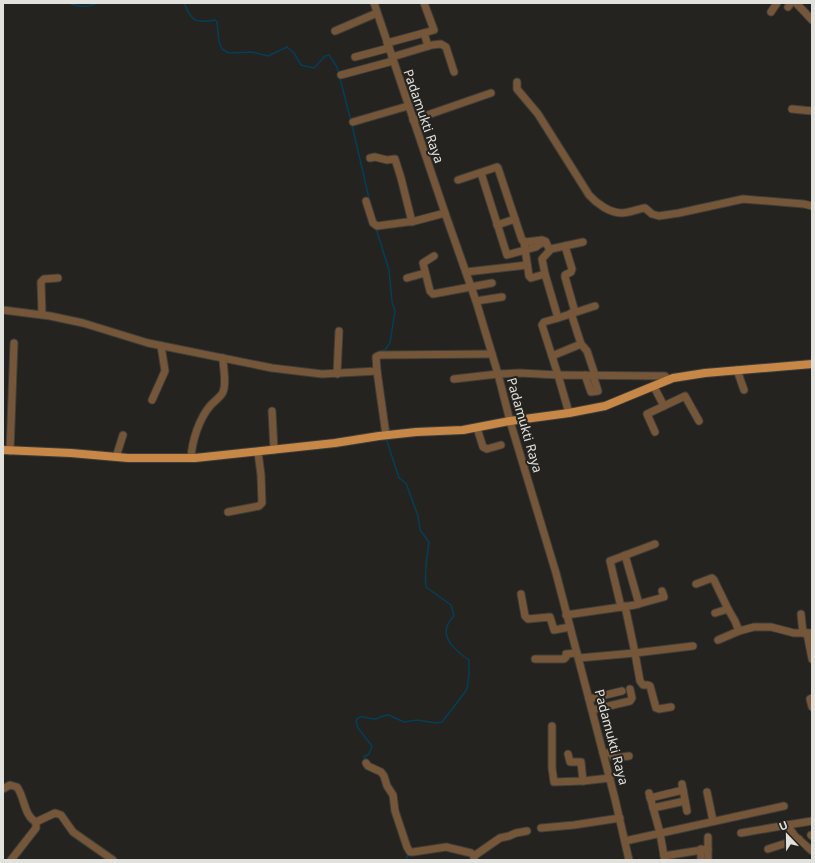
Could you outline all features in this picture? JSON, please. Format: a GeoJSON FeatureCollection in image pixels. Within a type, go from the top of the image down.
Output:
{"type":"FeatureCollection","features":[{"type":"Feature","properties":{"kind":"main road"},"geometry":{"type":"LineString","coordinates":[[7,450],[71,453],[128,458],[192,458],[258,452],[335,443],[386,435],[477,428],[510,421],[605,406],[673,378],[705,373],[812,364]]}},
{"type":"Feature","properties":{"kind":"street","name":"Padamukti Raya"},"geometry":{"type":"LineString","coordinates":[[374,3],[408,106],[471,286],[498,374],[510,421],[556,573],[610,778],[629,860]]}},
{"type":"Feature","properties":{"kind":"street"},"geometry":{"type":"LineString","coordinates":[[355,57],[424,33],[434,31],[424,3]]}},
{"type":"Feature","properties":{"kind":"street"},"geometry":{"type":"LineString","coordinates":[[771,12],[777,3]]}},
{"type":"Feature","properties":{"kind":"street"},"geometry":{"type":"LineString","coordinates":[[796,3],[812,20]]}},
{"type":"Feature","properties":{"kind":"street"},"geometry":{"type":"LineString","coordinates":[[335,31],[377,13]]}},
{"type":"Feature","properties":{"kind":"street"},"geometry":{"type":"LineString","coordinates":[[424,33],[428,46]]}},
{"type":"Feature","properties":{"kind":"street"},"geometry":{"type":"LineString","coordinates":[[341,75],[428,46],[441,44],[446,47],[454,72]]}},
{"type":"Feature","properties":{"kind":"street"},"geometry":{"type":"LineString","coordinates":[[517,82],[518,89],[538,114],[589,194],[596,202],[613,212],[624,213],[645,208],[652,214],[659,216],[679,214],[743,199],[812,206]]}},
{"type":"Feature","properties":{"kind":"street"},"geometry":{"type":"LineString","coordinates":[[413,120],[491,92]]}},
{"type":"Feature","properties":{"kind":"street"},"geometry":{"type":"LineString","coordinates":[[353,122],[408,106]]}},
{"type":"Feature","properties":{"kind":"street"},"geometry":{"type":"LineString","coordinates":[[792,109],[812,111]]}},
{"type":"Feature","properties":{"kind":"street"},"geometry":{"type":"LineString","coordinates":[[370,158],[375,157],[387,160],[395,159],[412,222]]}},
{"type":"Feature","properties":{"kind":"street"},"geometry":{"type":"LineString","coordinates":[[458,180],[497,167],[498,168],[524,242],[529,276],[531,278],[544,274]]}},
{"type":"Feature","properties":{"kind":"street"},"geometry":{"type":"LineString","coordinates":[[481,173],[507,255],[525,251],[546,242]]}},
{"type":"Feature","properties":{"kind":"street"},"geometry":{"type":"LineString","coordinates":[[366,202],[375,225],[412,222],[445,213]]}},
{"type":"Feature","properties":{"kind":"street"},"geometry":{"type":"LineString","coordinates":[[497,224],[515,219]]}},
{"type":"Feature","properties":{"kind":"street"},"geometry":{"type":"LineString","coordinates":[[524,242],[542,240],[546,242],[550,250]]}},
{"type":"Feature","properties":{"kind":"street"},"geometry":{"type":"LineString","coordinates":[[558,318],[544,274],[542,259],[550,250],[582,242]]}},
{"type":"Feature","properties":{"kind":"street"},"geometry":{"type":"LineString","coordinates":[[564,246],[572,269],[571,272],[565,275],[565,277],[573,313],[581,344],[586,349],[598,391],[591,391],[585,375]]}},
{"type":"Feature","properties":{"kind":"street"},"geometry":{"type":"LineString","coordinates":[[434,256],[433,258],[424,262],[425,273],[430,291],[433,294],[492,283]]}},
{"type":"Feature","properties":{"kind":"street"},"geometry":{"type":"LineString","coordinates":[[466,272],[527,265]]}},
{"type":"Feature","properties":{"kind":"street"},"geometry":{"type":"LineString","coordinates":[[407,278],[425,273]]}},
{"type":"Feature","properties":{"kind":"street"},"geometry":{"type":"LineString","coordinates":[[42,314],[41,282],[44,279],[58,278]]}},
{"type":"Feature","properties":{"kind":"street"},"geometry":{"type":"LineString","coordinates":[[476,301],[502,297]]}},
{"type":"Feature","properties":{"kind":"street"},"geometry":{"type":"LineString","coordinates":[[568,413],[542,324],[544,322],[595,306]]}},
{"type":"Feature","properties":{"kind":"street"},"geometry":{"type":"LineString","coordinates":[[3,310],[42,314],[83,323],[116,334],[161,346],[272,368],[322,374],[377,371]]}},
{"type":"Feature","properties":{"kind":"street"},"geometry":{"type":"LineString","coordinates":[[337,374],[339,331]]}},
{"type":"Feature","properties":{"kind":"street"},"geometry":{"type":"LineString","coordinates":[[7,450],[14,343]]}},
{"type":"Feature","properties":{"kind":"street"},"geometry":{"type":"LineString","coordinates":[[552,356],[581,344]]}},
{"type":"Feature","properties":{"kind":"street"},"geometry":{"type":"LineString","coordinates":[[152,400],[165,371],[161,346]]}},
{"type":"Feature","properties":{"kind":"street"},"geometry":{"type":"LineString","coordinates":[[386,435],[376,357],[380,355],[492,354]]}},
{"type":"Feature","properties":{"kind":"street"},"geometry":{"type":"LineString","coordinates":[[192,458],[193,444],[204,415],[210,406],[223,393],[223,358]]}},
{"type":"Feature","properties":{"kind":"street"},"geometry":{"type":"LineString","coordinates":[[737,370],[744,390]]}},
{"type":"Feature","properties":{"kind":"street"},"geometry":{"type":"LineString","coordinates":[[454,379],[520,373],[558,375],[665,376],[669,380]]}},
{"type":"Feature","properties":{"kind":"street"},"geometry":{"type":"LineString","coordinates":[[654,387],[664,406]]}},
{"type":"Feature","properties":{"kind":"street"},"geometry":{"type":"LineString","coordinates":[[655,432],[647,414],[686,396],[700,421]]}},
{"type":"Feature","properties":{"kind":"street"},"geometry":{"type":"LineString","coordinates":[[272,411],[274,450]]}},
{"type":"Feature","properties":{"kind":"street"},"geometry":{"type":"LineString","coordinates":[[477,428],[483,447],[487,449],[501,445]]}},
{"type":"Feature","properties":{"kind":"street"},"geometry":{"type":"LineString","coordinates":[[116,457],[123,435]]}},
{"type":"Feature","properties":{"kind":"street"},"geometry":{"type":"LineString","coordinates":[[228,512],[259,506],[262,503],[258,452]]}},
{"type":"Feature","properties":{"kind":"street"},"geometry":{"type":"LineString","coordinates":[[655,544],[609,562],[635,653],[640,681],[642,685],[650,686],[656,708],[671,707]]}},
{"type":"Feature","properties":{"kind":"street"},"geometry":{"type":"LineString","coordinates":[[625,555],[639,604]]}},
{"type":"Feature","properties":{"kind":"street"},"geometry":{"type":"LineString","coordinates":[[696,584],[712,578],[714,580],[739,631]]}},
{"type":"Feature","properties":{"kind":"street"},"geometry":{"type":"LineString","coordinates":[[566,615],[639,604],[664,597],[662,591]]}},
{"type":"Feature","properties":{"kind":"street"},"geometry":{"type":"LineString","coordinates":[[521,594],[525,616],[528,619],[550,617],[554,630],[570,627]]}},
{"type":"Feature","properties":{"kind":"street"},"geometry":{"type":"LineString","coordinates":[[715,613],[728,609]]}},
{"type":"Feature","properties":{"kind":"street"},"geometry":{"type":"LineString","coordinates":[[801,614],[807,633],[812,659]]}},
{"type":"Feature","properties":{"kind":"street"},"geometry":{"type":"LineString","coordinates":[[718,640],[750,628],[771,627],[788,632],[807,633]]}},
{"type":"Feature","properties":{"kind":"street"},"geometry":{"type":"LineString","coordinates":[[536,659],[564,658],[566,657],[566,654],[635,653],[693,646]]}},
{"type":"Feature","properties":{"kind":"street"},"geometry":{"type":"LineString","coordinates":[[589,699],[626,690],[632,698],[631,700],[592,710]]}},
{"type":"Feature","properties":{"kind":"street"},"geometry":{"type":"LineString","coordinates":[[812,698],[810,699],[812,707]]}},
{"type":"Feature","properties":{"kind":"street"},"geometry":{"type":"LineString","coordinates":[[552,726],[552,768],[555,783],[610,778]]}},
{"type":"Feature","properties":{"kind":"street"},"geometry":{"type":"LineString","coordinates":[[603,753],[611,753],[612,757],[615,758],[629,756]]}},
{"type":"Feature","properties":{"kind":"street"},"geometry":{"type":"LineString","coordinates":[[568,754],[570,762],[581,762],[583,781]]}},
{"type":"Feature","properties":{"kind":"street"},"geometry":{"type":"LineString","coordinates":[[366,763],[368,766],[381,772],[384,776],[387,786],[393,795],[395,811],[410,852],[446,847],[471,853],[474,858],[498,839],[516,832],[527,832]]}},
{"type":"Feature","properties":{"kind":"street"},"geometry":{"type":"LineString","coordinates":[[3,789],[10,785],[17,788],[23,798],[29,815],[32,820],[36,822]]}},
{"type":"Feature","properties":{"kind":"street"},"geometry":{"type":"LineString","coordinates":[[687,811],[683,787],[650,795],[665,858],[675,857],[704,849]]}},
{"type":"Feature","properties":{"kind":"street"},"geometry":{"type":"LineString","coordinates":[[707,792],[714,821]]}},
{"type":"Feature","properties":{"kind":"street"},"geometry":{"type":"LineString","coordinates":[[653,808],[685,801]]}},
{"type":"Feature","properties":{"kind":"street"},"geometry":{"type":"LineString","coordinates":[[625,841],[784,806]]}},
{"type":"Feature","properties":{"kind":"street"},"geometry":{"type":"LineString","coordinates":[[36,822],[55,813],[61,815],[72,832],[113,860]]}},
{"type":"Feature","properties":{"kind":"street"},"geometry":{"type":"LineString","coordinates":[[541,828],[574,826],[620,818]]}},
{"type":"Feature","properties":{"kind":"street"},"geometry":{"type":"LineString","coordinates":[[741,833],[812,821]]}},
{"type":"Feature","properties":{"kind":"street"},"geometry":{"type":"LineString","coordinates":[[11,860],[36,828],[36,822]]}},
{"type":"Feature","properties":{"kind":"street"},"geometry":{"type":"LineString","coordinates":[[787,825],[795,836],[812,851]]}},
{"type":"Feature","properties":{"kind":"street"},"geometry":{"type":"LineString","coordinates":[[701,860],[708,837]]}},
{"type":"Feature","properties":{"kind":"street"},"geometry":{"type":"LineString","coordinates":[[768,849],[799,839]]}},
{"type":"Feature","properties":{"kind":"street"},"geometry":{"type":"LineString","coordinates":[[704,849],[708,860]]}},
{"type":"Feature","properties":{"kind":"waterway"},"geometry":{"type":"LineString","coordinates":[[69,3],[83,6],[90,6],[97,3]]}},
{"type":"Feature","properties":{"kind":"waterway"},"geometry":{"type":"LineString","coordinates":[[184,3],[189,14],[197,21],[215,20],[217,22],[219,42],[222,49],[229,53],[252,52],[268,56],[287,47],[294,53],[301,65],[314,68],[325,56],[329,55],[337,67],[351,121]]}},
{"type":"Feature","properties":{"kind":"waterway"},"geometry":{"type":"LineString","coordinates":[[352,125],[371,207]]}},
{"type":"Feature","properties":{"kind":"waterway"},"geometry":{"type":"LineString","coordinates":[[375,355],[375,353],[385,350],[390,343],[395,311],[392,302],[389,270],[376,228]]}},
{"type":"Feature","properties":{"kind":"waterway"},"geometry":{"type":"LineString","coordinates":[[365,761],[364,757],[369,754],[372,746],[358,728],[356,721],[358,718],[362,717],[376,719],[389,715],[404,722],[417,720],[436,723],[442,722],[467,689],[469,675],[469,660],[449,642],[447,637],[447,626],[454,616],[451,605],[426,587],[425,581],[429,542],[420,530],[418,516],[406,483],[399,478],[386,438]]}},
{"type":"Feature","properties":{"kind":"waterway"},"geometry":{"type":"LineString","coordinates":[[406,860],[408,854]]}}]}
